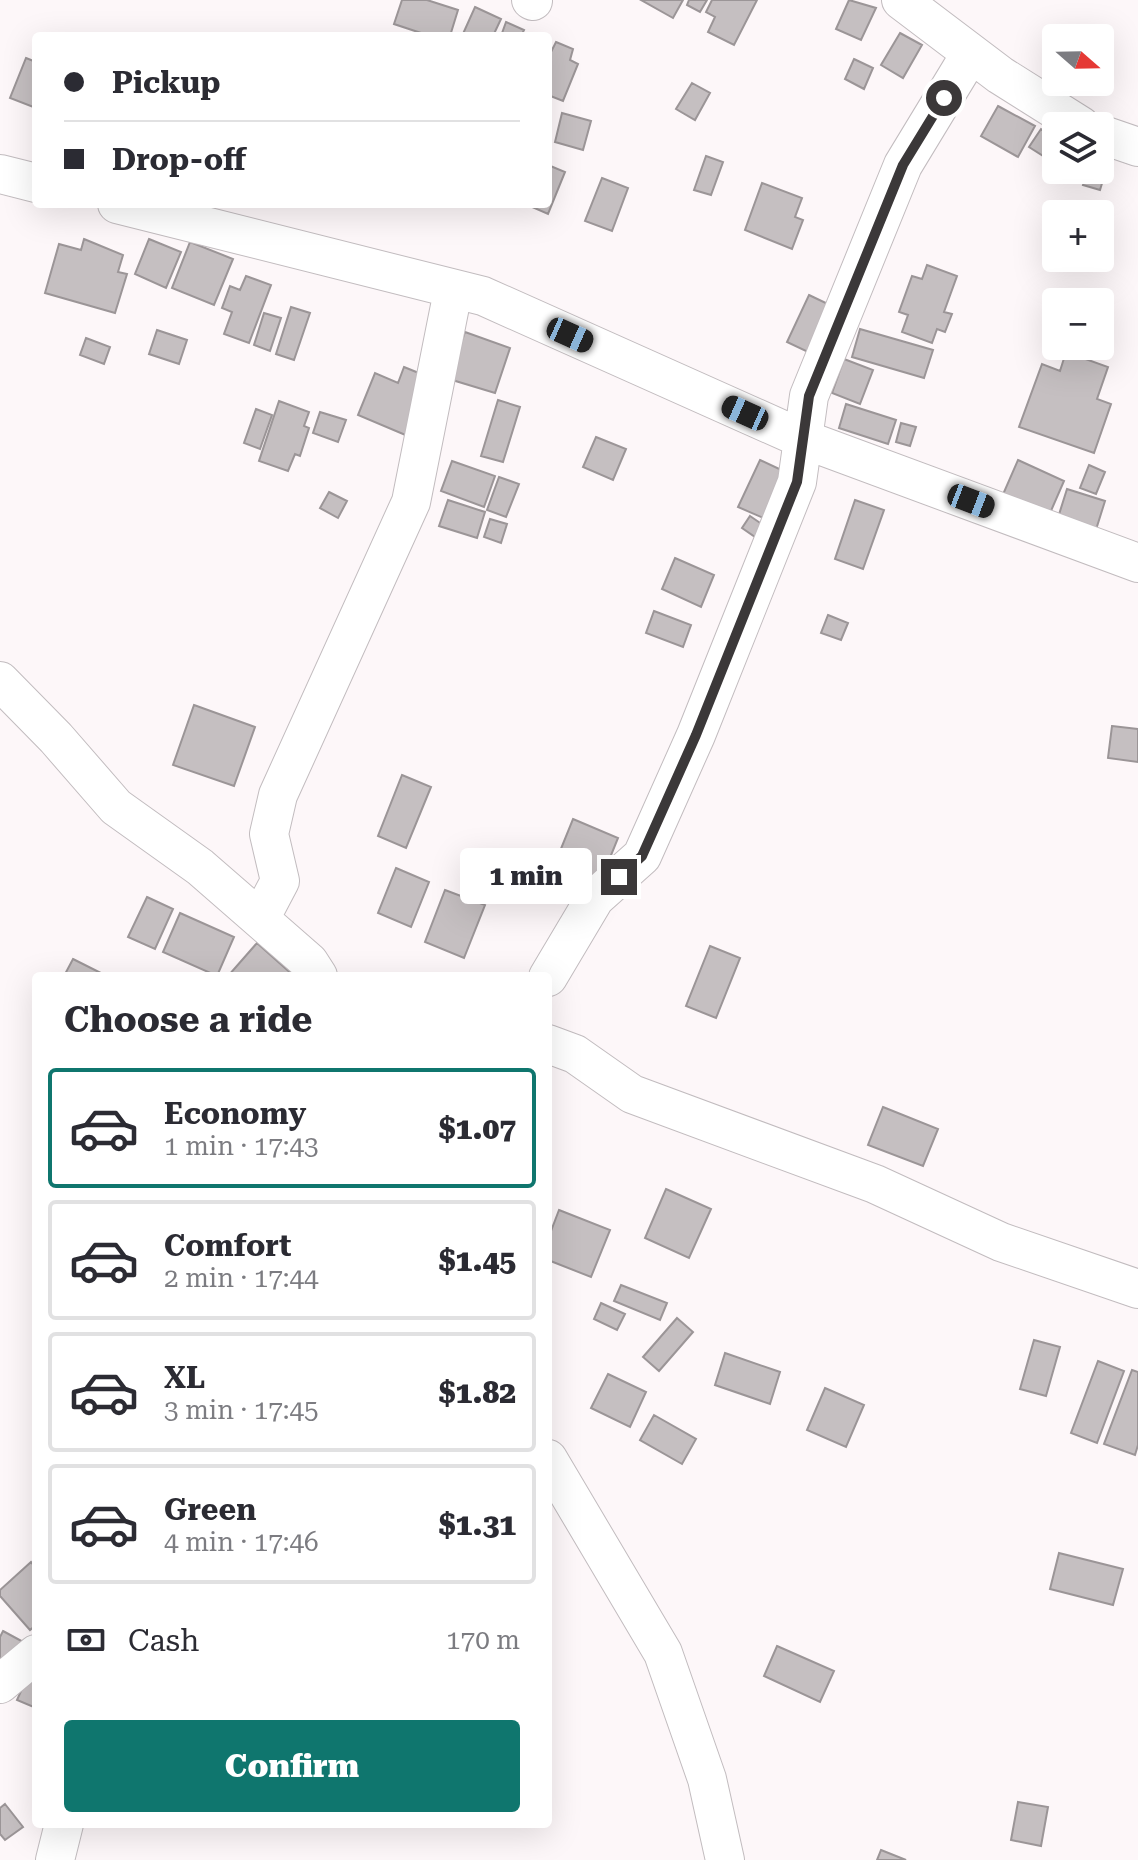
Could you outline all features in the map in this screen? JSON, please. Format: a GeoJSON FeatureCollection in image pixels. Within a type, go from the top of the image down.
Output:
{"type":"FeatureCollection","features":[{"type":"Feature","properties":{"kind":"street"},"geometry":{"type":"LineString","coordinates":[[901,0],[971,53],[1060,112]]}},
{"type":"Feature","properties":{"kind":"street"},"geometry":{"type":"LineString","coordinates":[[551,972],[595,898],[642,856],[696,735],[797,482],[809,396],[903,165],[971,53]]}},
{"type":"Feature","properties":{"kind":"street"},"geometry":{"type":"LineString","coordinates":[[1114,139],[1138,147]]}},
{"type":"Feature","properties":{"kind":"street"},"geometry":{"type":"LineString","coordinates":[[0,174],[32,182]]}},
{"type":"Feature","properties":{"kind":"street"},"geometry":{"type":"LineString","coordinates":[[132,208],[453,291],[483,296],[803,439],[1138,563]]}},
{"type":"Feature","properties":{"kind":"street"},"geometry":{"type":"LineString","coordinates":[[260,919],[280,881],[269,834],[278,795],[411,502],[453,291]]}},
{"type":"Feature","properties":{"kind":"street"},"geometry":{"type":"LineString","coordinates":[[0,681],[56,738],[116,807],[200,867],[309,962],[315,972]]}},
{"type":"Feature","properties":{"kind":"street"},"geometry":{"type":"LineString","coordinates":[[552,1045],[575,1054],[632,1094],[875,1184],[1001,1242],[1138,1289]]}},
{"type":"Feature","properties":{"kind":"street"},"geometry":{"type":"LineString","coordinates":[[552,1466],[663,1653],[707,1779],[725,1860]]}},
{"type":"Feature","properties":{"kind":"street"},"geometry":{"type":"LineString","coordinates":[[0,1684],[32,1657]]}},
{"type":"Feature","properties":{"kind":"street"},"geometry":{"type":"LineString","coordinates":[[55,1860],[63,1828]]}},
{"type":"Feature","properties":{"kind":"building"},"geometry":{"type":"Polygon","coordinates":[[[402,0],[427,0],[458,10],[451,32],[418,32],[394,24],[402,0]]]}},
{"type":"Feature","properties":{"kind":"building"},"geometry":{"type":"Polygon","coordinates":[[[641,0],[683,0],[673,18],[641,0]]]}},
{"type":"Feature","properties":{"kind":"building"},"geometry":{"type":"Polygon","coordinates":[[[689,0],[707,0],[700,12],[687,5],[689,0]]]}},
{"type":"Feature","properties":{"kind":"building"},"geometry":{"type":"Polygon","coordinates":[[[712,0],[757,0],[734,45],[708,32],[715,17],[706,12],[712,0]]]}},
{"type":"Feature","properties":{"kind":"building"},"geometry":{"type":"Polygon","coordinates":[[[849,0],[876,8],[861,40],[836,29],[849,0]]]}},
{"type":"Feature","properties":{"kind":"building"},"geometry":{"type":"Polygon","coordinates":[[[475,7],[501,19],[495,32],[464,32],[475,7]]]}},
{"type":"Feature","properties":{"kind":"building"},"geometry":{"type":"Polygon","coordinates":[[[506,22],[524,30],[523,32],[502,32],[506,22]]]}},
{"type":"Feature","properties":{"kind":"building"},"geometry":{"type":"Polygon","coordinates":[[[900,33],[922,45],[903,78],[881,65],[900,33]]]}},
{"type":"Feature","properties":{"kind":"building"},"geometry":{"type":"Polygon","coordinates":[[[556,42],[573,49],[570,60],[578,64],[563,101],[552,97],[552,50],[556,42]]]}},
{"type":"Feature","properties":{"kind":"building"},"geometry":{"type":"Polygon","coordinates":[[[26,58],[32,60],[32,106],[10,98],[26,58]]]}},
{"type":"Feature","properties":{"kind":"building"},"geometry":{"type":"Polygon","coordinates":[[[854,59],[873,68],[864,89],[845,79],[854,59]]]}},
{"type":"Feature","properties":{"kind":"building"},"geometry":{"type":"Polygon","coordinates":[[[692,83],[710,93],[695,120],[676,109],[692,83]]]}},
{"type":"Feature","properties":{"kind":"building"},"geometry":{"type":"Polygon","coordinates":[[[998,106],[1035,126],[1018,157],[981,136],[998,106]]]}},
{"type":"Feature","properties":{"kind":"building"},"geometry":{"type":"Polygon","coordinates":[[[562,113],[591,121],[583,150],[555,142],[562,113]]]}},
{"type":"Feature","properties":{"kind":"building"},"geometry":{"type":"Polygon","coordinates":[[[1041,129],[1042,130],[1042,155],[1029,147],[1041,129]]]}},
{"type":"Feature","properties":{"kind":"building"},"geometry":{"type":"Polygon","coordinates":[[[706,156],[723,162],[711,195],[694,190],[706,156]]]}},
{"type":"Feature","properties":{"kind":"building"},"geometry":{"type":"Polygon","coordinates":[[[552,167],[565,172],[552,204],[552,167]]]}},
{"type":"Feature","properties":{"kind":"building"},"geometry":{"type":"Polygon","coordinates":[[[602,178],[628,188],[612,231],[585,221],[602,178]]]}},
{"type":"Feature","properties":{"kind":"building"},"geometry":{"type":"Polygon","coordinates":[[[762,183],[802,198],[795,217],[803,220],[792,249],[745,230],[762,183]]]}},
{"type":"Feature","properties":{"kind":"building"},"geometry":{"type":"Polygon","coordinates":[[[1083,184],[1102,184],[1100,190],[1083,184]]]}},
{"type":"Feature","properties":{"kind":"building"},"geometry":{"type":"Polygon","coordinates":[[[534,208],[550,208],[548,214],[534,208]]]}},
{"type":"Feature","properties":{"kind":"building"},"geometry":{"type":"Polygon","coordinates":[[[84,239],[123,255],[118,272],[127,274],[115,313],[45,293],[59,244],[81,250],[84,239]]]}},
{"type":"Feature","properties":{"kind":"building"},"geometry":{"type":"Polygon","coordinates":[[[149,239],[181,252],[166,288],[135,274],[149,239]]]}},
{"type":"Feature","properties":{"kind":"building"},"geometry":{"type":"Polygon","coordinates":[[[190,242],[233,259],[214,305],[172,288],[190,242]]]}},
{"type":"Feature","properties":{"kind":"building"},"geometry":{"type":"Polygon","coordinates":[[[927,265],[957,276],[944,312],[952,314],[945,332],[937,329],[932,343],[902,332],[908,315],[899,312],[912,276],[922,279],[927,265]]]}},
{"type":"Feature","properties":{"kind":"building"},"geometry":{"type":"Polygon","coordinates":[[[246,276],[271,285],[249,343],[224,334],[232,312],[222,308],[230,286],[240,290],[246,276]]]}},
{"type":"Feature","properties":{"kind":"building"},"geometry":{"type":"Polygon","coordinates":[[[809,295],[830,305],[808,352],[787,342],[809,295]]]}},
{"type":"Feature","properties":{"kind":"building"},"geometry":{"type":"Polygon","coordinates":[[[291,307],[310,313],[294,360],[276,354],[291,307]]]}},
{"type":"Feature","properties":{"kind":"building"},"geometry":{"type":"Polygon","coordinates":[[[264,313],[281,318],[270,351],[254,345],[264,313]]]}},
{"type":"Feature","properties":{"kind":"building"},"geometry":{"type":"Polygon","coordinates":[[[860,329],[933,350],[924,378],[852,357],[860,329]]]}},
{"type":"Feature","properties":{"kind":"building"},"geometry":{"type":"Polygon","coordinates":[[[157,330],[187,340],[179,364],[149,354],[157,330]]]}},
{"type":"Feature","properties":{"kind":"building"},"geometry":{"type":"Polygon","coordinates":[[[465,332],[510,348],[495,393],[449,379],[465,332]]]}},
{"type":"Feature","properties":{"kind":"building"},"geometry":{"type":"Polygon","coordinates":[[[86,338],[110,347],[104,364],[80,355],[86,338]]]}},
{"type":"Feature","properties":{"kind":"building"},"geometry":{"type":"Polygon","coordinates":[[[844,359],[873,370],[860,404],[832,393],[844,359]]]}},
{"type":"Feature","properties":{"kind":"building"},"geometry":{"type":"Polygon","coordinates":[[[1063,360],[1088,360],[1108,367],[1097,399],[1111,404],[1094,453],[1019,427],[1042,364],[1060,371],[1063,360]]]}},
{"type":"Feature","properties":{"kind":"building"},"geometry":{"type":"Polygon","coordinates":[[[404,367],[431,378],[422,442],[358,415],[375,373],[398,383],[404,367]]]}},
{"type":"Feature","properties":{"kind":"building"},"geometry":{"type":"Polygon","coordinates":[[[498,400],[520,407],[503,462],[481,456],[498,400]]]}},
{"type":"Feature","properties":{"kind":"building"},"geometry":{"type":"Polygon","coordinates":[[[279,401],[309,412],[304,426],[309,428],[300,456],[295,454],[288,471],[259,461],[279,401]]]}},
{"type":"Feature","properties":{"kind":"building"},"geometry":{"type":"Polygon","coordinates":[[[846,404],[896,420],[888,444],[839,428],[846,404]]]}},
{"type":"Feature","properties":{"kind":"building"},"geometry":{"type":"Polygon","coordinates":[[[256,409],[272,415],[260,449],[244,443],[256,409]]]}},
{"type":"Feature","properties":{"kind":"building"},"geometry":{"type":"Polygon","coordinates":[[[320,412],[346,420],[338,442],[313,433],[320,412]]]}},
{"type":"Feature","properties":{"kind":"building"},"geometry":{"type":"Polygon","coordinates":[[[901,423],[916,427],[910,446],[896,442],[901,423]]]}},
{"type":"Feature","properties":{"kind":"building"},"geometry":{"type":"Polygon","coordinates":[[[596,437],[626,449],[613,480],[583,467],[596,437]]]}},
{"type":"Feature","properties":{"kind":"building"},"geometry":{"type":"Polygon","coordinates":[[[760,460],[790,474],[768,520],[738,507],[760,460]]]}},
{"type":"Feature","properties":{"kind":"building"},"geometry":{"type":"Polygon","coordinates":[[[1018,460],[1064,481],[1047,520],[1001,499],[1018,460]]]}},
{"type":"Feature","properties":{"kind":"building"},"geometry":{"type":"Polygon","coordinates":[[[452,461],[495,476],[484,507],[441,491],[452,461]]]}},
{"type":"Feature","properties":{"kind":"building"},"geometry":{"type":"Polygon","coordinates":[[[1089,465],[1105,472],[1096,494],[1080,488],[1089,465]]]}},
{"type":"Feature","properties":{"kind":"building"},"geometry":{"type":"Polygon","coordinates":[[[499,477],[519,484],[506,517],[487,510],[499,477]]]}},
{"type":"Feature","properties":{"kind":"building"},"geometry":{"type":"Polygon","coordinates":[[[1067,489],[1105,501],[1094,536],[1056,524],[1067,489]]]}},
{"type":"Feature","properties":{"kind":"building"},"geometry":{"type":"Polygon","coordinates":[[[329,492],[347,501],[338,518],[320,508],[329,492]]]}},
{"type":"Feature","properties":{"kind":"building"},"geometry":{"type":"Polygon","coordinates":[[[448,500],[485,512],[477,538],[439,526],[448,500]]]}},
{"type":"Feature","properties":{"kind":"building"},"geometry":{"type":"Polygon","coordinates":[[[855,500],[884,510],[863,569],[835,559],[855,500]]]}},
{"type":"Feature","properties":{"kind":"building"},"geometry":{"type":"Polygon","coordinates":[[[750,516],[766,527],[758,539],[742,528],[750,516]]]}},
{"type":"Feature","properties":{"kind":"building"},"geometry":{"type":"Polygon","coordinates":[[[490,519],[507,524],[501,543],[484,537],[490,519]]]}},
{"type":"Feature","properties":{"kind":"building"},"geometry":{"type":"Polygon","coordinates":[[[675,558],[714,575],[701,607],[662,589],[675,558]]]}},
{"type":"Feature","properties":{"kind":"building"},"geometry":{"type":"Polygon","coordinates":[[[654,611],[691,625],[683,647],[646,633],[654,611]]]}},
{"type":"Feature","properties":{"kind":"building"},"geometry":{"type":"Polygon","coordinates":[[[828,615],[848,623],[841,640],[821,633],[828,615]]]}},
{"type":"Feature","properties":{"kind":"building"},"geometry":{"type":"Polygon","coordinates":[[[194,705],[255,727],[234,786],[173,765],[194,705]]]}},
{"type":"Feature","properties":{"kind":"building"},"geometry":{"type":"Polygon","coordinates":[[[1112,726],[1138,729],[1138,762],[1108,758],[1112,726]]]}},
{"type":"Feature","properties":{"kind":"building"},"geometry":{"type":"Polygon","coordinates":[[[402,775],[431,787],[406,848],[378,836],[402,775]]]}},
{"type":"Feature","properties":{"kind":"building"},"geometry":{"type":"Polygon","coordinates":[[[573,819],[618,838],[601,880],[556,861],[573,819]]]}},
{"type":"Feature","properties":{"kind":"building"},"geometry":{"type":"Polygon","coordinates":[[[396,868],[429,882],[411,927],[378,913],[396,868]]]}},
{"type":"Feature","properties":{"kind":"building"},"geometry":{"type":"Polygon","coordinates":[[[445,890],[485,905],[464,958],[425,942],[445,890]]]}},
{"type":"Feature","properties":{"kind":"building"},"geometry":{"type":"Polygon","coordinates":[[[147,897],[173,909],[155,949],[128,937],[147,897]]]}},
{"type":"Feature","properties":{"kind":"building"},"geometry":{"type":"Polygon","coordinates":[[[180,913],[234,937],[219,972],[208,972],[163,952],[180,913]]]}},
{"type":"Feature","properties":{"kind":"building"},"geometry":{"type":"Polygon","coordinates":[[[257,943],[290,972],[232,972],[257,943]]]}},
{"type":"Feature","properties":{"kind":"building"},"geometry":{"type":"Polygon","coordinates":[[[710,946],[740,958],[716,1018],[686,1006],[710,946]]]}},
{"type":"Feature","properties":{"kind":"building"},"geometry":{"type":"Polygon","coordinates":[[[73,959],[99,972],[66,972],[73,959]]]}},
{"type":"Feature","properties":{"kind":"building"},"geometry":{"type":"Polygon","coordinates":[[[883,1107],[938,1129],[923,1166],[868,1145],[883,1107]]]}},
{"type":"Feature","properties":{"kind":"building"},"geometry":{"type":"Polygon","coordinates":[[[666,1189],[711,1209],[689,1258],[645,1238],[666,1189]]]}},
{"type":"Feature","properties":{"kind":"building"},"geometry":{"type":"Polygon","coordinates":[[[559,1210],[610,1230],[591,1277],[552,1262],[552,1228],[559,1210]]]}},
{"type":"Feature","properties":{"kind":"building"},"geometry":{"type":"Polygon","coordinates":[[[621,1285],[667,1303],[660,1320],[614,1301],[621,1285]]]}},
{"type":"Feature","properties":{"kind":"building"},"geometry":{"type":"Polygon","coordinates":[[[601,1303],[625,1314],[617,1330],[594,1319],[601,1303]]]}},
{"type":"Feature","properties":{"kind":"building"},"geometry":{"type":"Polygon","coordinates":[[[677,1318],[693,1332],[659,1371],[643,1357],[677,1318]]]}},
{"type":"Feature","properties":{"kind":"building"},"geometry":{"type":"Polygon","coordinates":[[[1034,1340],[1060,1347],[1046,1396],[1020,1389],[1034,1340]]]}},
{"type":"Feature","properties":{"kind":"building"},"geometry":{"type":"Polygon","coordinates":[[[725,1353],[780,1372],[770,1404],[715,1385],[725,1353]]]}},
{"type":"Feature","properties":{"kind":"building"},"geometry":{"type":"Polygon","coordinates":[[[1098,1361],[1124,1371],[1097,1443],[1071,1433],[1098,1361]]]}},
{"type":"Feature","properties":{"kind":"building"},"geometry":{"type":"Polygon","coordinates":[[[1132,1370],[1138,1372],[1138,1445],[1135,1455],[1104,1444],[1132,1370]]]}},
{"type":"Feature","properties":{"kind":"building"},"geometry":{"type":"Polygon","coordinates":[[[608,1374],[646,1392],[630,1427],[591,1408],[608,1374]]]}},
{"type":"Feature","properties":{"kind":"building"},"geometry":{"type":"Polygon","coordinates":[[[825,1388],[864,1405],[846,1447],[807,1430],[825,1388]]]}},
{"type":"Feature","properties":{"kind":"building"},"geometry":{"type":"Polygon","coordinates":[[[654,1415],[696,1439],[682,1464],[640,1440],[654,1415]]]}},
{"type":"Feature","properties":{"kind":"building"},"geometry":{"type":"Polygon","coordinates":[[[1059,1553],[1123,1569],[1113,1605],[1050,1589],[1059,1553]]]}},
{"type":"Feature","properties":{"kind":"building"},"geometry":{"type":"Polygon","coordinates":[[[31,1562],[30,1630],[0,1596],[0,1590],[31,1562]]]}},
{"type":"Feature","properties":{"kind":"building"},"geometry":{"type":"Polygon","coordinates":[[[3,1631],[27,1644],[0,1668],[0,1637],[3,1631]]]}},
{"type":"Feature","properties":{"kind":"building"},"geometry":{"type":"Polygon","coordinates":[[[777,1646],[834,1671],[820,1702],[764,1676],[777,1646]]]}},
{"type":"Feature","properties":{"kind":"building"},"geometry":{"type":"Polygon","coordinates":[[[32,1667],[32,1706],[17,1700],[32,1667]]]}},
{"type":"Feature","properties":{"kind":"building"},"geometry":{"type":"Polygon","coordinates":[[[1018,1802],[1048,1807],[1041,1846],[1011,1840],[1018,1802]]]}},
{"type":"Feature","properties":{"kind":"building"},"geometry":{"type":"Polygon","coordinates":[[[5,1804],[23,1827],[5,1840],[0,1834],[0,1808],[5,1804]]]}},
{"type":"Feature","properties":{"kind":"building"},"geometry":{"type":"Polygon","coordinates":[[[881,1850],[906,1860],[877,1860],[881,1850]]]}},
{"type":"Feature","properties":{"kind":"route"},"geometry":{"type":"LineString","coordinates":[[619,877],[642,856],[696,735],[797,482],[809,396],[903,165],[944,98]]}}]}
